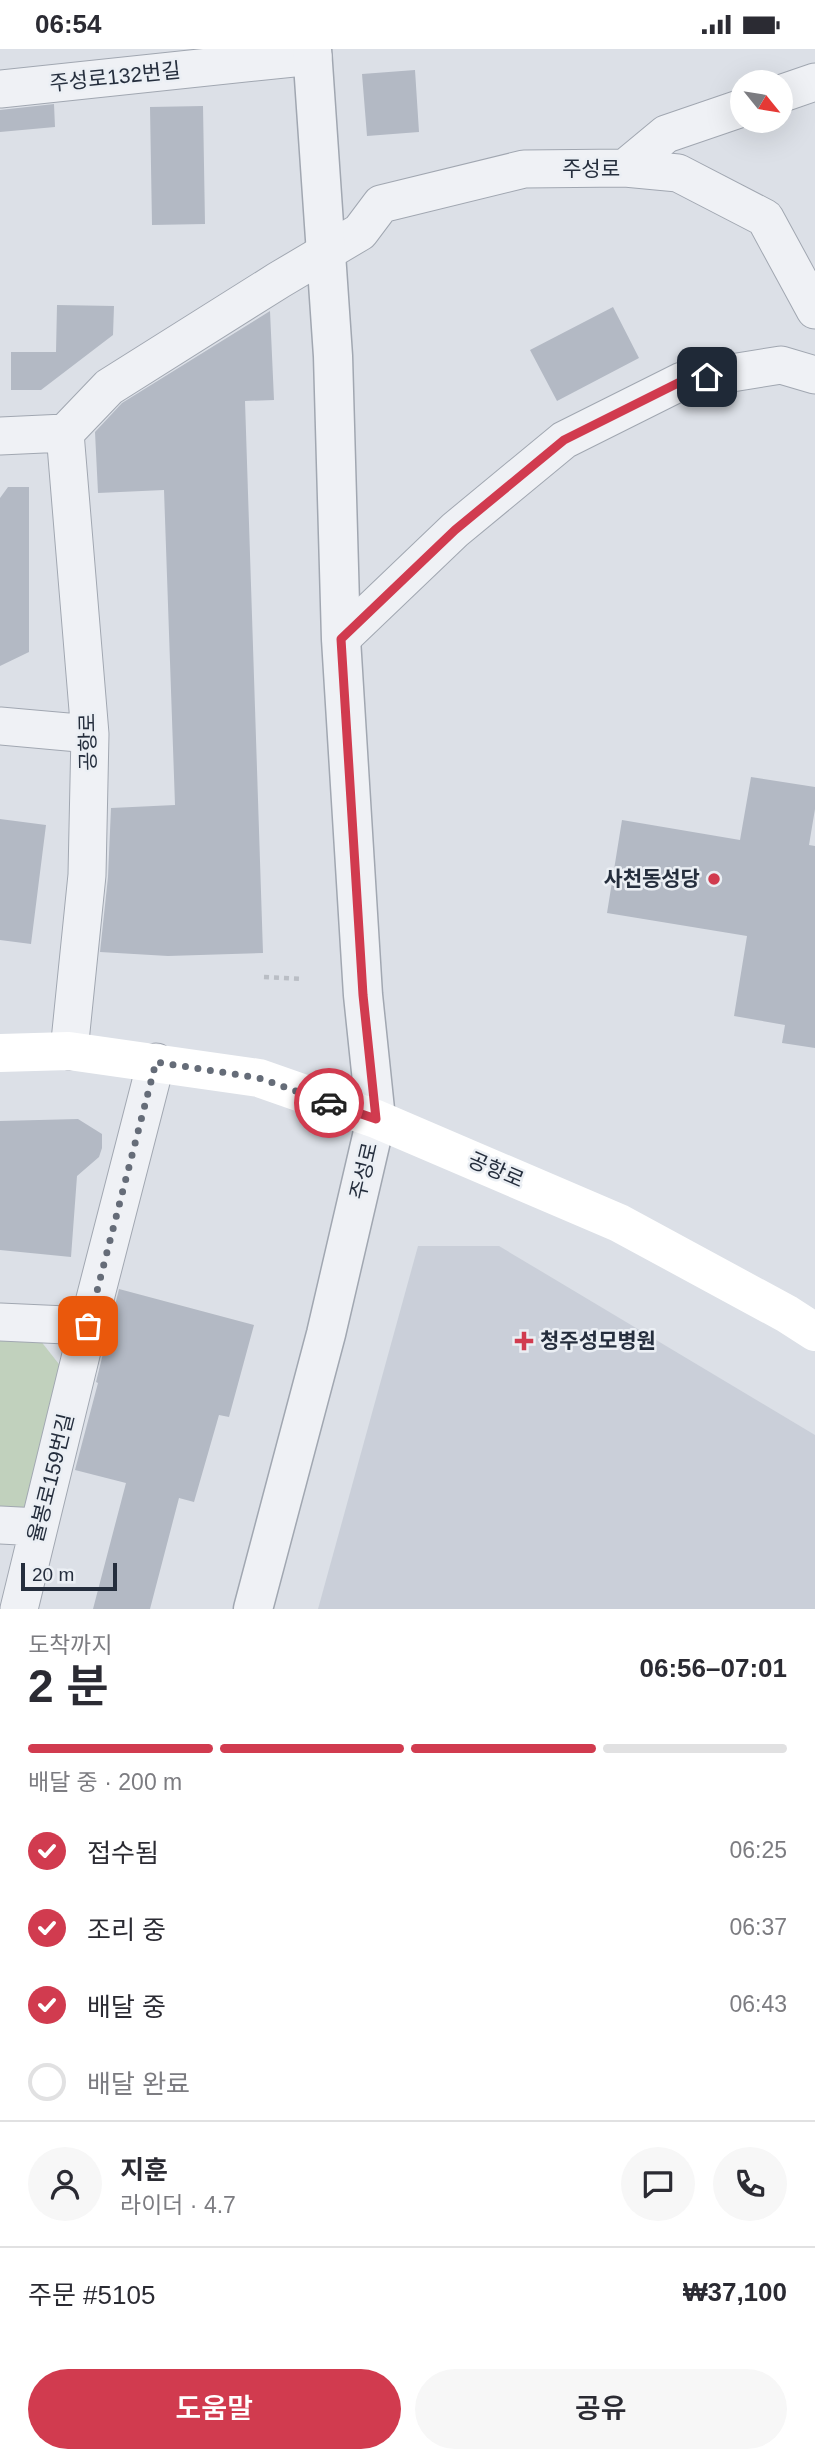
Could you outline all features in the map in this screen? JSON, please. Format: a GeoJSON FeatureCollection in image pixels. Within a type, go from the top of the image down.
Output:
{"type":"FeatureCollection","features":[{"type":"Feature","properties":{"kind":"main road","name":"공항로"},"geometry":{"type":"LineString","coordinates":[[0,1053],[69,1051],[259,1078],[376,1119],[620,1223],[815,1332]]}},
{"type":"Feature","properties":{"kind":"street","name":"주성로132번길"},"geometry":{"type":"LineString","coordinates":[[0,89],[313,52]]}},
{"type":"Feature","properties":{"kind":"street","name":"주성로"},"geometry":{"type":"LineString","coordinates":[[253,1609],[326,1334],[376,1119],[363,995],[341,639],[333,356],[313,52]]}},
{"type":"Feature","properties":{"kind":"street"},"geometry":{"type":"LineString","coordinates":[[793,90],[815,82]]}},
{"type":"Feature","properties":{"kind":"street"},"geometry":{"type":"LineString","coordinates":[[625,169],[666,134],[730,112]]}},
{"type":"Feature","properties":{"kind":"street","name":"주성로"},"geometry":{"type":"LineString","coordinates":[[65,433],[109,387],[360,232],[381,204],[524,169],[625,169],[678,173],[765,218],[815,310]]}},
{"type":"Feature","properties":{"kind":"street"},"geometry":{"type":"LineString","coordinates":[[341,639],[455,530],[564,440],[682,381],[781,365],[815,375]]}},
{"type":"Feature","properties":{"kind":"street"},"geometry":{"type":"LineString","coordinates":[[0,436],[65,433]]}},
{"type":"Feature","properties":{"kind":"street","name":"공항로"},"geometry":{"type":"LineString","coordinates":[[65,433],[90,734],[88,875],[69,1051]]}},
{"type":"Feature","properties":{"kind":"street"},"geometry":{"type":"LineString","coordinates":[[0,726],[90,734]]}},
{"type":"Feature","properties":{"kind":"street"},"geometry":{"type":"LineString","coordinates":[[0,1322],[88,1326],[156,1062]]}},
{"type":"Feature","properties":{"kind":"street","name":"율봉로159번길"},"geometry":{"type":"LineString","coordinates":[[19,1609],[88,1326]]}},
{"type":"Feature","properties":{"kind":"street"},"geometry":{"type":"LineString","coordinates":[[0,1525],[39,1527]]}},
{"type":"Feature","properties":{"kind":"path"},"geometry":{"type":"LineString","coordinates":[[264,977],[302,979]]}},
{"type":"Feature","properties":{"kind":"shaded area","name":"청주성모병원"},"geometry":{"type":"Polygon","coordinates":[[[418,1246],[499,1246],[815,1435],[815,1609],[318,1609],[418,1246]]]}},
{"type":"Feature","properties":{"kind":"green space"},"geometry":{"type":"Polygon","coordinates":[[[0,1339],[40,1340],[62,1368],[27,1513],[0,1511],[0,1339]]]}},
{"type":"Feature","properties":{"kind":"building"},"geometry":{"type":"Polygon","coordinates":[[[415,70],[419,132],[367,136],[362,74],[415,70]]]}},
{"type":"Feature","properties":{"kind":"building"},"geometry":{"type":"Polygon","coordinates":[[[54,104],[55,127],[0,132],[0,110],[54,104]]]}},
{"type":"Feature","properties":{"kind":"building"},"geometry":{"type":"Polygon","coordinates":[[[203,106],[205,224],[152,225],[150,107],[203,106]]]}},
{"type":"Feature","properties":{"kind":"building"},"geometry":{"type":"Polygon","coordinates":[[[57,305],[114,306],[113,335],[41,390],[11,390],[11,352],[56,352],[57,305]]]}},
{"type":"Feature","properties":{"kind":"building"},"geometry":{"type":"Polygon","coordinates":[[[613,307],[639,358],[557,401],[530,350],[613,307]]]}},
{"type":"Feature","properties":{"kind":"building"},"geometry":{"type":"Polygon","coordinates":[[[270,311],[274,400],[245,401],[263,953],[168,956],[100,952],[108,877],[111,808],[175,805],[164,490],[98,493],[95,432],[122,403],[270,311]]]}},
{"type":"Feature","properties":{"kind":"building"},"geometry":{"type":"Polygon","coordinates":[[[8,487],[29,487],[29,652],[0,666],[0,498],[8,487]]]}},
{"type":"Feature","properties":{"kind":"building","name":"사천동성당"},"geometry":{"type":"Polygon","coordinates":[[[751,777],[815,787],[815,809],[809,845],[815,846],[815,1048],[782,1043],[785,1025],[734,1016],[747,936],[607,913],[622,820],[740,840],[751,777]]]}},
{"type":"Feature","properties":{"kind":"building"},"geometry":{"type":"Polygon","coordinates":[[[0,819],[46,825],[31,944],[0,940],[0,819]]]}},
{"type":"Feature","properties":{"kind":"building"},"geometry":{"type":"Polygon","coordinates":[[[78,1119],[102,1134],[102,1148],[99,1157],[77,1176],[71,1257],[0,1250],[0,1121],[78,1119]]]}},
{"type":"Feature","properties":{"kind":"building"},"geometry":{"type":"Polygon","coordinates":[[[119,1289],[254,1325],[229,1417],[219,1415],[194,1502],[179,1498],[150,1609],[93,1609],[126,1483],[75,1470],[119,1289]]]}},
{"type":"Feature","properties":{"kind":"way so far"},"geometry":{"type":"LineString","coordinates":[[88,1326],[156,1062],[259,1078],[329,1103]]}},
{"type":"Feature","properties":{"kind":"place","name":"사천동성당"},"geometry":{"type":"Point","coordinates":[714,879]}},
{"type":"Feature","properties":{"kind":"place","name":"청주성모병원"},"geometry":{"type":"Point","coordinates":[524,1341]}},
{"type":"Feature","properties":{"kind":"route"},"geometry":{"type":"LineString","coordinates":[[329,1103],[376,1119],[363,995],[341,639],[455,530],[564,440],[682,381],[707,377]]}}]}
